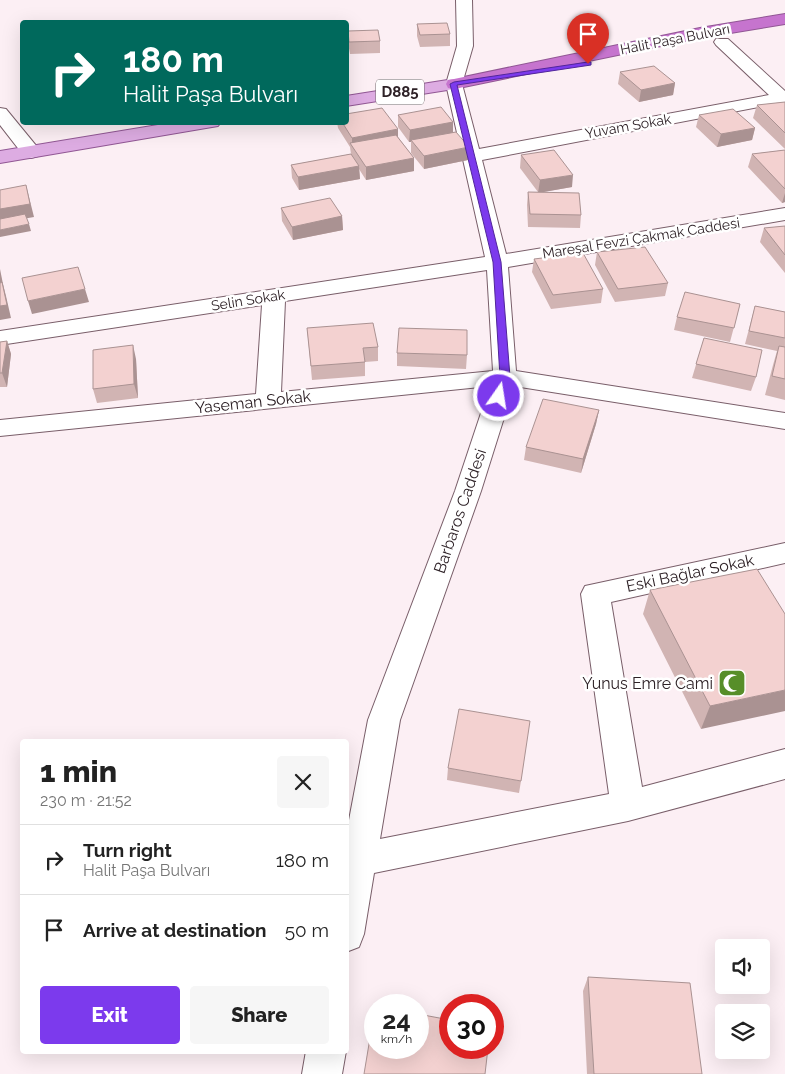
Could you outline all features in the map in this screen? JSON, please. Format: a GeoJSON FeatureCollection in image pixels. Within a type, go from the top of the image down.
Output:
{"type":"FeatureCollection","features":[{"type":"Feature","properties":{"kind":"highway","name":"Halit Paşa Bulvarı"},"geometry":{"type":"LineString","coordinates":[[454,84],[700,33],[785,19]]}},
{"type":"Feature","properties":{"kind":"highway","name":"Halit Paşa Bulvarı"},"geometry":{"type":"LineString","coordinates":[[454,84],[785,32]]}},
{"type":"Feature","properties":{"kind":"main road","name":"D885"},"geometry":{"type":"LineString","coordinates":[[349,101],[454,84]]}},
{"type":"Feature","properties":{"kind":"main road"},"geometry":{"type":"LineString","coordinates":[[0,157],[194,125]]}},
{"type":"Feature","properties":{"kind":"street"},"geometry":{"type":"LineString","coordinates":[[454,84],[465,46],[464,0]]}},
{"type":"Feature","properties":{"kind":"street"},"geometry":{"type":"LineString","coordinates":[[722,42],[784,98]]}},
{"type":"Feature","properties":{"kind":"street","name":"Barbaros Caddesi"},"geometry":{"type":"LineString","coordinates":[[349,918],[384,720],[468,491],[505,377],[497,262],[454,84]]}},
{"type":"Feature","properties":{"kind":"street","name":"Yuvam Sokak"},"geometry":{"type":"LineString","coordinates":[[471,156],[784,98]]}},
{"type":"Feature","properties":{"kind":"street"},"geometry":{"type":"LineString","coordinates":[[0,113],[31,152]]}},
{"type":"Feature","properties":{"kind":"street","name":"Mareşal Fevzi Çakmak Caddesi"},"geometry":{"type":"LineString","coordinates":[[497,262],[785,214]]}},
{"type":"Feature","properties":{"kind":"street","name":"Selin Sokak"},"geometry":{"type":"LineString","coordinates":[[0,338],[497,262]]}},
{"type":"Feature","properties":{"kind":"street"},"geometry":{"type":"LineString","coordinates":[[268,401],[274,296]]}},
{"type":"Feature","properties":{"kind":"street","name":"Yaseman Sokak"},"geometry":{"type":"LineString","coordinates":[[0,428],[505,377],[785,421]]}},
{"type":"Feature","properties":{"kind":"street","name":"Eski Bağlar Sokak"},"geometry":{"type":"LineString","coordinates":[[628,806],[595,594],[785,553]]}},
{"type":"Feature","properties":{"kind":"street"},"geometry":{"type":"LineString","coordinates":[[360,860],[628,806],[785,764]]}},
{"type":"Feature","properties":{"kind":"street"},"geometry":{"type":"LineString","coordinates":[[322,1074],[325,1054]]}},
{"type":"Feature","properties":{"kind":"building"},"geometry":{"type":"Polygon","coordinates":[[[447,23],[450,34],[420,35],[417,24],[447,23]]]}},
{"type":"Feature","properties":{"kind":"building"},"geometry":{"type":"Polygon","coordinates":[[[378,30],[380,41],[349,42],[349,31],[378,30]]]}},
{"type":"Feature","properties":{"kind":"building"},"geometry":{"type":"Polygon","coordinates":[[[654,66],[675,83],[641,90],[620,72],[654,66]]]}},
{"type":"Feature","properties":{"kind":"building"},"geometry":{"type":"Polygon","coordinates":[[[785,102],[785,133],[757,105],[785,102]]]}},
{"type":"Feature","properties":{"kind":"building"},"geometry":{"type":"Polygon","coordinates":[[[441,107],[453,122],[410,130],[398,115],[441,107]]]}},
{"type":"Feature","properties":{"kind":"building"},"geometry":{"type":"Polygon","coordinates":[[[382,108],[398,129],[352,138],[344,125],[349,125],[349,114],[382,108]]]}},
{"type":"Feature","properties":{"kind":"building"},"geometry":{"type":"Polygon","coordinates":[[[733,109],[755,128],[721,134],[699,115],[733,109]]]}},
{"type":"Feature","properties":{"kind":"building"},"geometry":{"type":"Polygon","coordinates":[[[456,132],[469,147],[424,156],[411,140],[456,132]]]}},
{"type":"Feature","properties":{"kind":"building"},"geometry":{"type":"Polygon","coordinates":[[[396,135],[414,158],[366,167],[350,143],[396,135]]]}},
{"type":"Feature","properties":{"kind":"building"},"geometry":{"type":"Polygon","coordinates":[[[554,150],[573,175],[540,180],[521,155],[554,150]]]}},
{"type":"Feature","properties":{"kind":"building"},"geometry":{"type":"Polygon","coordinates":[[[785,150],[785,189],[752,154],[785,150]]]}},
{"type":"Feature","properties":{"kind":"building"},"geometry":{"type":"Polygon","coordinates":[[[351,154],[359,166],[298,177],[291,165],[351,154]]]}},
{"type":"Feature","properties":{"kind":"building"},"geometry":{"type":"Polygon","coordinates":[[[26,185],[30,204],[0,209],[0,190],[26,185]]]}},
{"type":"Feature","properties":{"kind":"building"},"geometry":{"type":"Polygon","coordinates":[[[528,192],[579,193],[581,215],[530,214],[528,192]]]}},
{"type":"Feature","properties":{"kind":"building"},"geometry":{"type":"Polygon","coordinates":[[[330,198],[342,216],[292,227],[281,208],[330,198]]]}},
{"type":"Feature","properties":{"kind":"building"},"geometry":{"type":"Polygon","coordinates":[[[25,214],[29,224],[0,230],[0,219],[25,214]]]}},
{"type":"Feature","properties":{"kind":"building"},"geometry":{"type":"Polygon","coordinates":[[[785,226],[785,255],[764,228],[785,226]]]}},
{"type":"Feature","properties":{"kind":"building"},"geometry":{"type":"Polygon","coordinates":[[[645,247],[668,283],[618,289],[597,252],[645,247]]]}},
{"type":"Feature","properties":{"kind":"building"},"geometry":{"type":"Polygon","coordinates":[[[583,253],[603,289],[553,295],[534,259],[583,253]]]}},
{"type":"Feature","properties":{"kind":"building"},"geometry":{"type":"Polygon","coordinates":[[[78,267],[85,289],[28,301],[22,278],[78,267]]]}},
{"type":"Feature","properties":{"kind":"building"},"geometry":{"type":"Polygon","coordinates":[[[2,282],[7,305],[0,306],[0,283],[2,282]]]}},
{"type":"Feature","properties":{"kind":"building"},"geometry":{"type":"Polygon","coordinates":[[[685,292],[740,304],[734,328],[677,317],[685,292]]]}},
{"type":"Feature","properties":{"kind":"building"},"geometry":{"type":"Polygon","coordinates":[[[755,306],[785,312],[785,338],[749,331],[755,306]]]}},
{"type":"Feature","properties":{"kind":"building"},"geometry":{"type":"Polygon","coordinates":[[[373,323],[378,347],[363,348],[365,362],[311,366],[307,328],[373,323]]]}},
{"type":"Feature","properties":{"kind":"building"},"geometry":{"type":"Polygon","coordinates":[[[399,328],[467,330],[467,355],[397,353],[399,328]]]}},
{"type":"Feature","properties":{"kind":"building"},"geometry":{"type":"Polygon","coordinates":[[[704,338],[762,350],[756,377],[696,364],[704,338]]]}},
{"type":"Feature","properties":{"kind":"building"},"geometry":{"type":"Polygon","coordinates":[[[7,341],[2,373],[0,373],[0,342],[7,341]]]}},
{"type":"Feature","properties":{"kind":"building"},"geometry":{"type":"Polygon","coordinates":[[[133,345],[134,384],[93,389],[93,350],[133,345]]]}},
{"type":"Feature","properties":{"kind":"building"},"geometry":{"type":"Polygon","coordinates":[[[779,346],[785,347],[785,379],[772,376],[779,346]]]}},
{"type":"Feature","properties":{"kind":"building"},"geometry":{"type":"Polygon","coordinates":[[[543,399],[599,410],[583,459],[526,447],[543,399]]]}},
{"type":"Feature","properties":{"kind":"building","name":"Yunus Emre Cami"},"geometry":{"type":"Polygon","coordinates":[[[757,569],[785,614],[785,690],[710,706],[650,590],[757,569]]]}},
{"type":"Feature","properties":{"kind":"building"},"geometry":{"type":"Polygon","coordinates":[[[459,709],[530,721],[521,781],[448,768],[459,709]]]}},
{"type":"Feature","properties":{"kind":"building"},"geometry":{"type":"Polygon","coordinates":[[[588,977],[690,983],[702,1074],[594,1074],[588,977]]]}},
{"type":"Feature","properties":{"kind":"building"},"geometry":{"type":"Polygon","coordinates":[[[429,1016],[439,1018],[439,1059],[487,1059],[485,1074],[364,1074],[366,1059],[429,1059],[429,1016]]]}},
{"type":"Feature","properties":{"kind":"place","name":"Yunus Emre Cami"},"geometry":{"type":"Point","coordinates":[732,683]}},
{"type":"Feature","properties":{"kind":"route"},"geometry":{"type":"LineString","coordinates":[[499,396],[505,377],[497,262],[454,84],[588,64]]}}]}
